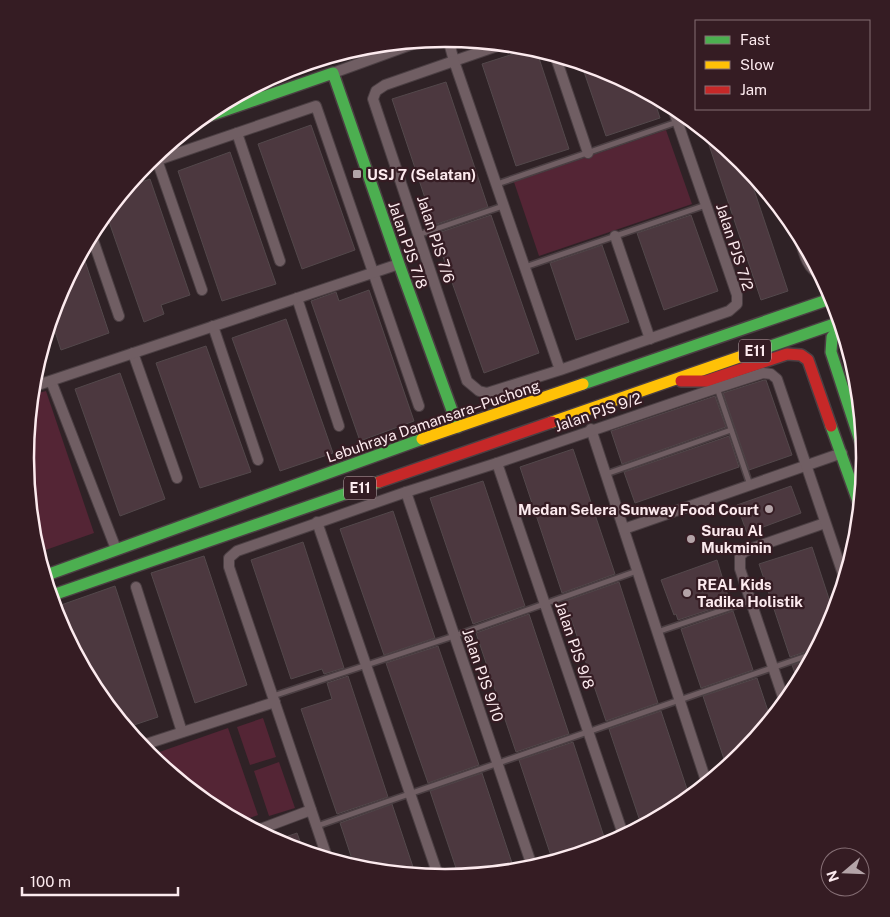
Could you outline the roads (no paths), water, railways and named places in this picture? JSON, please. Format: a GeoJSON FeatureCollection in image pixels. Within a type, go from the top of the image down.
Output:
{"type":"FeatureCollection","features":[{"type":"Feature","properties":{"kind":"main road"},"geometry":{"type":"LineString","coordinates":[[229,109],[333,73]]}},
{"type":"Feature","properties":{"kind":"main road","name":"Jalan PJS 7/8"},"geometry":{"type":"LineString","coordinates":[[333,73],[458,427]]}},
{"type":"Feature","properties":{"kind":"main road","name":"Lebuhraya Damansara–Puchong"},"geometry":{"type":"LineString","coordinates":[[51,574],[458,427],[825,301]]}},
{"type":"Feature","properties":{"kind":"main road","name":"E11"},"geometry":{"type":"LineString","coordinates":[[57,594],[670,380],[834,325]]}},
{"type":"Feature","properties":{"kind":"main road"},"geometry":{"type":"LineString","coordinates":[[836,331],[830,345],[831,352],[854,424]]}},
{"type":"Feature","properties":{"kind":"main road"},"geometry":{"type":"LineString","coordinates":[[670,380],[706,381],[787,354],[801,355],[808,360],[855,483]]}},
{"type":"Feature","properties":{"kind":"street"},"geometry":{"type":"LineString","coordinates":[[450,47],[560,370]]}},
{"type":"Feature","properties":{"kind":"street"},"geometry":{"type":"LineString","coordinates":[[454,61],[487,50]]}},
{"type":"Feature","properties":{"kind":"street"},"geometry":{"type":"LineString","coordinates":[[333,73],[395,51]]}},
{"type":"Feature","properties":{"kind":"street","name":"Jalan PJS 7/6"},"geometry":{"type":"LineString","coordinates":[[454,61],[385,85],[376,91],[373,99],[467,381],[479,391],[487,393],[560,370]]}},
{"type":"Feature","properties":{"kind":"street"},"geometry":{"type":"LineString","coordinates":[[558,63],[588,153]]}},
{"type":"Feature","properties":{"kind":"street"},"geometry":{"type":"LineString","coordinates":[[165,157],[316,106],[419,406]]}},
{"type":"Feature","properties":{"kind":"street","name":"Jalan PJS 7/2"},"geometry":{"type":"LineString","coordinates":[[560,370],[729,311],[737,304],[737,295],[676,119]]}},
{"type":"Feature","properties":{"kind":"street"},"geometry":{"type":"LineString","coordinates":[[237,133],[280,261]]}},
{"type":"Feature","properties":{"kind":"street"},"geometry":{"type":"LineString","coordinates":[[158,164],[202,290]]}},
{"type":"Feature","properties":{"kind":"street"},"geometry":{"type":"LineString","coordinates":[[615,236],[650,338]]}},
{"type":"Feature","properties":{"kind":"street"},"geometry":{"type":"LineString","coordinates":[[94,244],[119,316]]}},
{"type":"Feature","properties":{"kind":"street"},"geometry":{"type":"LineString","coordinates":[[41,384],[399,264]]}},
{"type":"Feature","properties":{"kind":"street"},"geometry":{"type":"LineString","coordinates":[[297,298],[339,426]]}},
{"type":"Feature","properties":{"kind":"street"},"geometry":{"type":"LineString","coordinates":[[213,326],[258,460]]}},
{"type":"Feature","properties":{"kind":"street"},"geometry":{"type":"LineString","coordinates":[[133,353],[177,478]]}},
{"type":"Feature","properties":{"kind":"street","name":"Jalan PJS 9/2"},"geometry":{"type":"LineString","coordinates":[[274,699],[229,567],[229,558],[237,551],[317,522],[497,463],[591,429],[763,374],[771,374],[777,379],[841,568]]}},
{"type":"Feature","properties":{"kind":"street"},"geometry":{"type":"LineString","coordinates":[[51,381],[116,549]]}},
{"type":"Feature","properties":{"kind":"street"},"geometry":{"type":"LineString","coordinates":[[591,429],[705,777]]}},
{"type":"Feature","properties":{"kind":"street"},"geometry":{"type":"LineString","coordinates":[[624,529],[842,453]]}},
{"type":"Feature","properties":{"kind":"street","name":"Jalan PJS 9/8"},"geometry":{"type":"LineString","coordinates":[[497,463],[621,829]]}},
{"type":"Feature","properties":{"kind":"street","name":"Jalan PJS 9/10"},"geometry":{"type":"LineString","coordinates":[[406,492],[530,861]]}},
{"type":"Feature","properties":{"kind":"street"},"geometry":{"type":"LineString","coordinates":[[317,522],[436,870]]}},
{"type":"Feature","properties":{"kind":"street"},"geometry":{"type":"LineString","coordinates":[[782,694],[739,563],[740,556],[744,552],[825,523]]}},
{"type":"Feature","properties":{"kind":"street"},"geometry":{"type":"LineString","coordinates":[[136,587],[182,732]]}},
{"type":"Feature","properties":{"kind":"street"},"geometry":{"type":"LineString","coordinates":[[148,743],[274,699],[325,852]]}},
{"type":"Feature","properties":{"kind":"street"},"geometry":{"type":"LineString","coordinates":[[264,828],[311,810]]}},
{"type":"Feature","properties":{"kind":"lane"},"geometry":{"type":"LineString","coordinates":[[496,184],[677,122]]}},
{"type":"Feature","properties":{"kind":"lane"},"geometry":{"type":"LineString","coordinates":[[525,267],[706,205]]}},
{"type":"Feature","properties":{"kind":"lane"},"geometry":{"type":"LineString","coordinates":[[418,235],[504,206]]}},
{"type":"Feature","properties":{"kind":"lane"},"geometry":{"type":"LineString","coordinates":[[717,388],[750,485]]}},
{"type":"Feature","properties":{"kind":"lane"},"geometry":{"type":"LineString","coordinates":[[606,474],[731,430]]}},
{"type":"Feature","properties":{"kind":"lane"},"geometry":{"type":"LineString","coordinates":[[274,699],[637,571]]}},
{"type":"Feature","properties":{"kind":"lane"},"geometry":{"type":"LineString","coordinates":[[657,632],[751,601]]}},
{"type":"Feature","properties":{"kind":"lane"},"geometry":{"type":"LineString","coordinates":[[317,826],[805,657]]}},
{"type":"Feature","properties":{"kind":"place","name":"USJ 7 (Selatan)"},"geometry":{"type":"Point","coordinates":[357,174]}},
{"type":"Feature","properties":{"kind":"place","name":"Medan Selera Sunway Food Court"},"geometry":{"type":"Point","coordinates":[769,509]}},
{"type":"Feature","properties":{"kind":"place","name":"Surau Al Mukminin"},"geometry":{"type":"Point","coordinates":[691,539]}},
{"type":"Feature","properties":{"kind":"place","name":"REAL Kids Tadika Holistik"},"geometry":{"type":"Point","coordinates":[687,593]}}]}
